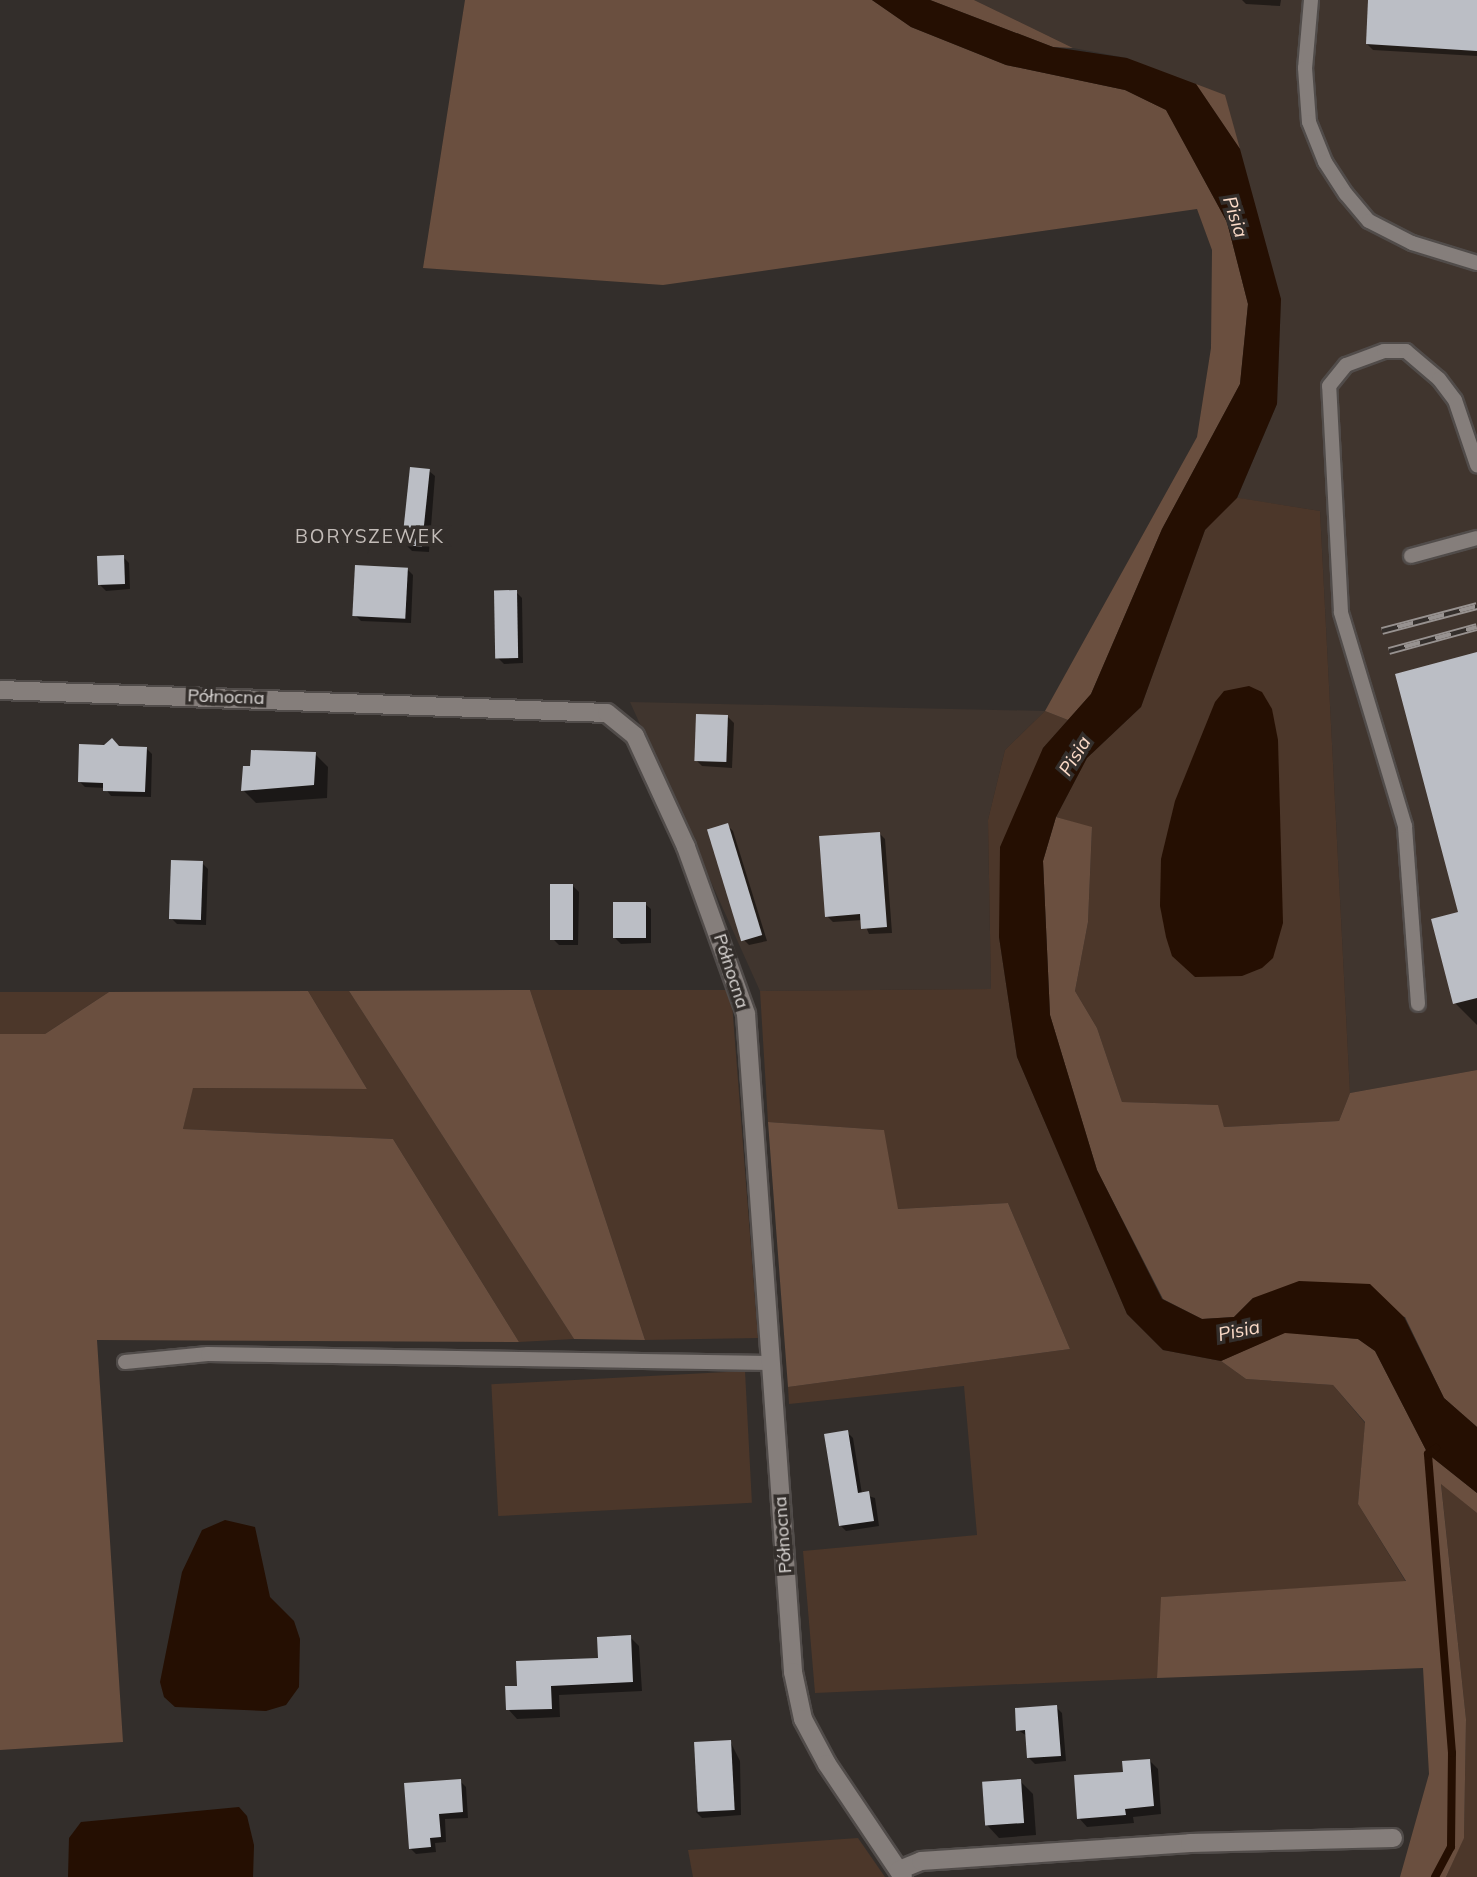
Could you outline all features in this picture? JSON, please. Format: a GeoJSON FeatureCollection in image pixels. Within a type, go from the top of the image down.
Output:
{"type":"FeatureCollection","features":[{"type":"Feature","properties":{"kind":"street","name":"Północna"},"geometry":{"type":"LineString","coordinates":[[0,690],[413,703],[607,713],[621,721],[648,758],[681,834],[746,1014],[793,1672],[803,1719],[833,1774],[901,1874]]}},
{"type":"Feature","properties":{"kind":"street"},"geometry":{"type":"LineString","coordinates":[[901,1874],[921,1861],[1150,1846],[1393,1838]]}},
{"type":"Feature","properties":{"kind":"lane"},"geometry":{"type":"LineString","coordinates":[[1311,0],[1305,68],[1309,122],[1325,162],[1346,194],[1369,221],[1412,243],[1477,262]]}},
{"type":"Feature","properties":{"kind":"lane"},"geometry":{"type":"LineString","coordinates":[[1418,1004],[1405,826],[1341,612],[1329,386],[1346,366],[1384,351],[1406,351],[1439,379],[1455,400],[1477,465]]}},
{"type":"Feature","properties":{"kind":"lane"},"geometry":{"type":"LineString","coordinates":[[1411,556],[1477,538]]}},
{"type":"Feature","properties":{"kind":"lane"},"geometry":{"type":"LineString","coordinates":[[125,1362],[208,1354],[771,1363]]}},
{"type":"Feature","properties":{"kind":"shaded area"},"geometry":{"type":"Polygon","coordinates":[[[465,0],[872,0],[911,27],[1006,65],[1125,90],[1166,110],[1227,222],[1248,304],[1240,384],[1162,529],[1091,694],[1068,720],[1045,711],[1197,437],[1211,348],[1212,250],[1197,209],[663,285],[423,268],[465,0]]]}},
{"type":"Feature","properties":{"kind":"shaded area"},"geometry":{"type":"Polygon","coordinates":[[[930,0],[974,0],[1073,48],[1053,47],[930,0]]]}},
{"type":"Feature","properties":{"kind":"shaded area"},"geometry":{"type":"Polygon","coordinates":[[[974,0],[1477,0],[1477,1070],[1350,1093],[1320,511],[1237,498],[1277,404],[1281,299],[1127,58],[1073,48],[974,0]]]}},
{"type":"Feature","properties":{"kind":"shaded area"},"geometry":{"type":"Polygon","coordinates":[[[1196,84],[1225,95],[1240,149],[1196,84]]]}},
{"type":"Feature","properties":{"kind":"shaded area"},"geometry":{"type":"Polygon","coordinates":[[[1233,497],[1320,511],[1350,1093],[1339,1121],[1224,1127],[1217,1105],[1122,1102],[1097,1028],[1075,991],[1088,922],[1092,828],[1056,817],[1087,758],[1141,707],[1205,530],[1233,497]]]}},
{"type":"Feature","properties":{"kind":"shaded area"},"geometry":{"type":"Polygon","coordinates":[[[630,702],[1045,711],[1005,750],[988,820],[991,989],[760,991],[630,702]]]}},
{"type":"Feature","properties":{"kind":"shaded area"},"geometry":{"type":"Polygon","coordinates":[[[1045,711],[1068,720],[1043,748],[999,937],[1017,1057],[1127,1314],[1163,1350],[1221,1361],[1246,1379],[1333,1385],[1365,1423],[1358,1504],[1406,1582],[1162,1597],[1157,1678],[815,1693],[803,1551],[977,1535],[964,1386],[789,1404],[788,1387],[1070,1349],[1008,1203],[897,1209],[883,1130],[768,1122],[760,991],[991,989],[988,820],[1005,750],[1045,711]]]}},
{"type":"Feature","properties":{"kind":"shaded area"},"geometry":{"type":"Polygon","coordinates":[[[1056,817],[1092,827],[1088,922],[1075,991],[1097,1028],[1122,1102],[1218,1105],[1224,1127],[1339,1121],[1350,1093],[1477,1070],[1477,1427],[1444,1398],[1405,1317],[1253,1298],[1234,1317],[1202,1319],[1163,1299],[1097,1170],[1050,1015],[1043,861],[1056,817]]]}},
{"type":"Feature","properties":{"kind":"shaded area"},"geometry":{"type":"Polygon","coordinates":[[[530,990],[731,990],[758,1338],[645,1340],[530,990]]]}},
{"type":"Feature","properties":{"kind":"shaded area"},"geometry":{"type":"Polygon","coordinates":[[[530,990],[645,1340],[574,1339],[349,991],[530,990]]]}},
{"type":"Feature","properties":{"kind":"shaded area"},"geometry":{"type":"Polygon","coordinates":[[[308,991],[349,991],[574,1339],[519,1342],[393,1139],[183,1129],[192,1088],[367,1089],[308,991]]]}},
{"type":"Feature","properties":{"kind":"shaded area"},"geometry":{"type":"Polygon","coordinates":[[[308,991],[367,1089],[193,1088],[183,1129],[393,1139],[519,1342],[97,1340],[123,1742],[0,1750],[0,1034],[45,1034],[109,992],[308,991]]]}},
{"type":"Feature","properties":{"kind":"shaded area"},"geometry":{"type":"Polygon","coordinates":[[[0,992],[109,992],[45,1034],[0,1034],[0,992]]]}},
{"type":"Feature","properties":{"kind":"shaded area"},"geometry":{"type":"Polygon","coordinates":[[[768,1122],[884,1130],[898,1209],[1008,1203],[1070,1349],[788,1387],[768,1122]]]}},
{"type":"Feature","properties":{"kind":"shaded area"},"geometry":{"type":"Polygon","coordinates":[[[1285,1332],[1358,1339],[1375,1351],[1428,1454],[1477,1493],[1477,1513],[1441,1484],[1466,1719],[1464,1838],[1446,1877],[1400,1877],[1429,1774],[1423,1668],[1157,1678],[1161,1597],[1406,1581],[1358,1504],[1365,1422],[1333,1385],[1246,1379],[1221,1361],[1285,1332]]]}},
{"type":"Feature","properties":{"kind":"shaded area"},"geometry":{"type":"Polygon","coordinates":[[[745,1371],[752,1503],[498,1516],[491,1384],[745,1371]]]}},
{"type":"Feature","properties":{"kind":"shaded area"},"geometry":{"type":"Polygon","coordinates":[[[1441,1483],[1477,1513],[1477,1877],[1446,1877],[1464,1837],[1466,1719],[1441,1483]]]}},
{"type":"Feature","properties":{"kind":"shaded area"},"geometry":{"type":"Polygon","coordinates":[[[858,1838],[885,1877],[693,1877],[688,1850],[858,1838]]]}},
{"type":"Feature","properties":{"kind":"water","name":"Pisia"},"geometry":{"type":"Polygon","coordinates":[[[872,0],[930,0],[1053,47],[1127,58],[1196,84],[1240,149],[1281,299],[1277,404],[1237,498],[1205,530],[1141,707],[1087,758],[1056,817],[1043,861],[1050,1015],[1097,1170],[1162,1299],[1202,1319],[1234,1317],[1253,1298],[1299,1281],[1370,1284],[1404,1317],[1444,1398],[1477,1427],[1477,1493],[1428,1454],[1375,1351],[1358,1339],[1285,1333],[1221,1361],[1163,1350],[1127,1314],[1017,1057],[999,937],[1000,847],[1043,748],[1091,694],[1162,529],[1240,384],[1248,304],[1227,222],[1166,110],[1125,90],[1006,65],[911,27],[872,0]]]}},
{"type":"Feature","properties":{"kind":"water"},"geometry":{"type":"Polygon","coordinates":[[[1249,686],[1262,692],[1272,709],[1278,740],[1283,923],[1273,958],[1262,968],[1242,976],[1195,977],[1172,956],[1166,937],[1160,906],[1161,859],[1175,801],[1215,702],[1224,691],[1249,686]]]}},
{"type":"Feature","properties":{"kind":"water"},"geometry":{"type":"Polygon","coordinates":[[[225,1520],[255,1527],[270,1597],[294,1621],[300,1639],[299,1687],[286,1705],[266,1711],[175,1707],[164,1697],[160,1682],[182,1572],[202,1530],[225,1520]]]}},
{"type":"Feature","properties":{"kind":"water"},"geometry":{"type":"Polygon","coordinates":[[[239,1807],[247,1816],[254,1845],[253,1877],[68,1877],[69,1838],[81,1822],[239,1807]]]}},
{"type":"Feature","properties":{"kind":"building"},"geometry":{"type":"Polygon","coordinates":[[[1368,0],[1477,0],[1477,51],[1366,44],[1368,0]]]}},
{"type":"Feature","properties":{"kind":"building"},"geometry":{"type":"Polygon","coordinates":[[[410,467],[430,469],[422,547],[402,545],[410,467]]]}},
{"type":"Feature","properties":{"kind":"building"},"geometry":{"type":"Polygon","coordinates":[[[124,555],[125,584],[98,585],[97,556],[124,555]]]}},
{"type":"Feature","properties":{"kind":"building"},"geometry":{"type":"Polygon","coordinates":[[[355,565],[408,568],[405,619],[352,616],[355,565]]]}},
{"type":"Feature","properties":{"kind":"building"},"geometry":{"type":"Polygon","coordinates":[[[494,590],[517,590],[518,658],[495,658],[494,590]]]}},
{"type":"Feature","properties":{"kind":"building"},"geometry":{"type":"Polygon","coordinates":[[[1477,652],[1477,998],[1453,1004],[1431,919],[1458,912],[1395,674],[1477,652]]]}},
{"type":"Feature","properties":{"kind":"building"},"geometry":{"type":"Polygon","coordinates":[[[696,714],[728,715],[726,762],[694,761],[696,714]]]}},
{"type":"Feature","properties":{"kind":"building"},"geometry":{"type":"Polygon","coordinates":[[[112,738],[119,746],[147,747],[145,792],[103,791],[103,783],[78,782],[79,744],[104,745],[112,738]]]}},
{"type":"Feature","properties":{"kind":"building"},"geometry":{"type":"Polygon","coordinates":[[[251,750],[316,752],[314,785],[241,791],[243,766],[250,766],[251,750]]]}},
{"type":"Feature","properties":{"kind":"building"},"geometry":{"type":"Polygon","coordinates":[[[728,823],[762,935],[741,941],[707,829],[728,823]]]}},
{"type":"Feature","properties":{"kind":"building"},"geometry":{"type":"Polygon","coordinates":[[[880,832],[887,927],[861,929],[860,914],[825,917],[819,836],[880,832]]]}},
{"type":"Feature","properties":{"kind":"building"},"geometry":{"type":"Polygon","coordinates":[[[171,860],[203,861],[201,920],[169,919],[171,860]]]}},
{"type":"Feature","properties":{"kind":"building"},"geometry":{"type":"Polygon","coordinates":[[[550,884],[573,884],[573,940],[550,940],[550,884]]]}},
{"type":"Feature","properties":{"kind":"building"},"geometry":{"type":"Polygon","coordinates":[[[613,902],[646,902],[646,938],[613,938],[613,902]]]}},
{"type":"Feature","properties":{"kind":"building"},"geometry":{"type":"Polygon","coordinates":[[[848,1430],[858,1493],[869,1491],[874,1521],[839,1526],[824,1434],[848,1430]]]}},
{"type":"Feature","properties":{"kind":"building"},"geometry":{"type":"Polygon","coordinates":[[[631,1635],[633,1682],[551,1686],[552,1709],[506,1710],[505,1686],[517,1686],[516,1661],[598,1658],[597,1637],[631,1635]]]}},
{"type":"Feature","properties":{"kind":"building"},"geometry":{"type":"Polygon","coordinates":[[[1057,1705],[1061,1756],[1027,1758],[1025,1730],[1016,1731],[1015,1708],[1057,1705]]]}},
{"type":"Feature","properties":{"kind":"building"},"geometry":{"type":"Polygon","coordinates":[[[731,1740],[735,1810],[698,1812],[694,1742],[731,1740]]]}},
{"type":"Feature","properties":{"kind":"building"},"geometry":{"type":"Polygon","coordinates":[[[1150,1759],[1154,1806],[1125,1809],[1126,1815],[1077,1819],[1074,1775],[1123,1772],[1122,1761],[1150,1759]]]}},
{"type":"Feature","properties":{"kind":"building"},"geometry":{"type":"Polygon","coordinates":[[[461,1779],[463,1812],[439,1814],[441,1837],[430,1838],[431,1847],[409,1849],[404,1783],[461,1779]]]}},
{"type":"Feature","properties":{"kind":"building"},"geometry":{"type":"Polygon","coordinates":[[[1021,1779],[1024,1823],[985,1826],[982,1782],[1021,1779]]]}},
{"type":"Feature","properties":{"kind":"waterway"},"geometry":{"type":"LineString","coordinates":[[1435,1877],[1451,1847],[1452,1753],[1428,1454],[1436,1448]]}},
{"type":"Feature","properties":{"kind":"railway"},"geometry":{"type":"LineString","coordinates":[[1382,631],[1477,606]]}},
{"type":"Feature","properties":{"kind":"railway"},"geometry":{"type":"LineString","coordinates":[[1389,651],[1477,627]]}},
{"type":"Feature","properties":{"kind":"district","name":"BORYSZEWEK"},"geometry":{"type":"Point","coordinates":[370,537]}}]}
